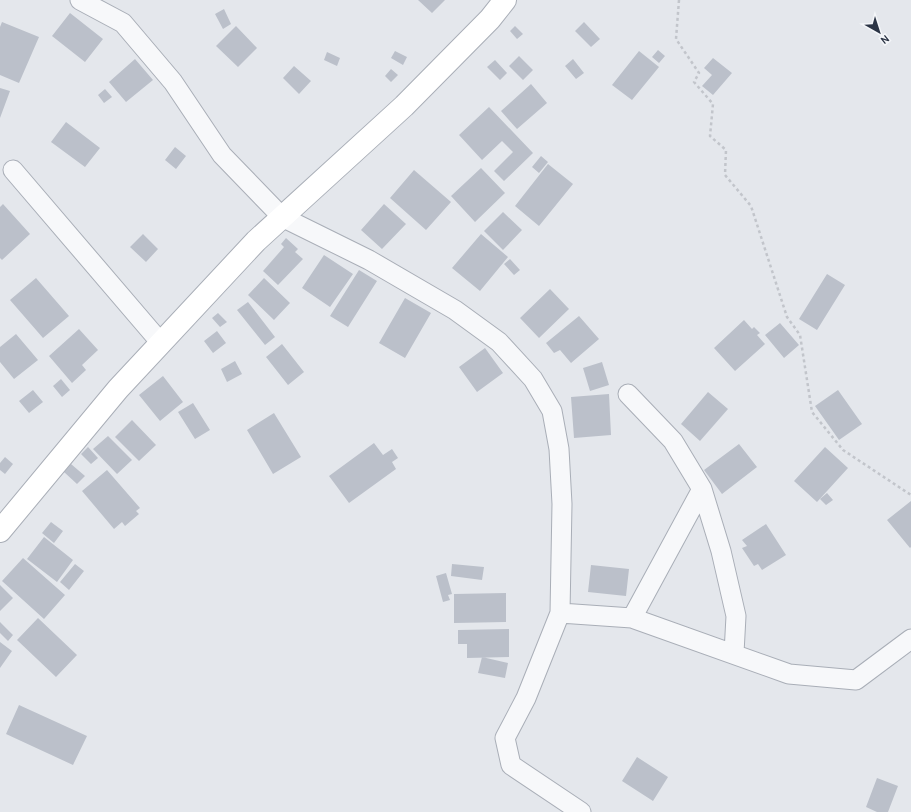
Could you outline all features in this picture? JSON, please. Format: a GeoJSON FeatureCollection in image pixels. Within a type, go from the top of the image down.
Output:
{"type":"FeatureCollection","features":[{"type":"Feature","properties":{"kind":"main road"},"geometry":{"type":"LineString","coordinates":[[0,531],[118,389],[256,241],[404,106],[490,19],[505,0]]}},
{"type":"Feature","properties":{"kind":"street"},"geometry":{"type":"LineString","coordinates":[[80,0],[123,23],[173,82],[222,155],[282,217],[369,260],[455,310],[499,342],[533,379],[552,412],[559,450],[562,504],[560,613],[526,698],[506,738],[512,765],[581,812]]}},
{"type":"Feature","properties":{"kind":"street"},"geometry":{"type":"LineString","coordinates":[[13,170],[161,343]]}},
{"type":"Feature","properties":{"kind":"street"},"geometry":{"type":"LineString","coordinates":[[628,394],[673,441],[702,489],[721,551],[736,616],[734,654]]}},
{"type":"Feature","properties":{"kind":"street"},"geometry":{"type":"LineString","coordinates":[[632,618],[702,489]]}},
{"type":"Feature","properties":{"kind":"street"},"geometry":{"type":"LineString","coordinates":[[560,613],[632,618],[789,674],[856,680],[911,639]]}},
{"type":"Feature","properties":{"kind":"path"},"geometry":{"type":"LineString","coordinates":[[679,0],[676,39],[699,73],[694,82],[713,104],[710,136],[726,150],[725,175],[751,206],[787,317],[800,335],[812,412],[843,450],[911,495]]}},
{"type":"Feature","properties":{"kind":"building"},"geometry":{"type":"Polygon","coordinates":[[[418,0],[445,0],[432,13],[418,0]]]}},
{"type":"Feature","properties":{"kind":"building"},"geometry":{"type":"Polygon","coordinates":[[[224,9],[231,24],[223,29],[215,14],[224,9]]]}},
{"type":"Feature","properties":{"kind":"building"},"geometry":{"type":"Polygon","coordinates":[[[70,13],[103,39],[85,62],[52,36],[70,13]]]}},
{"type":"Feature","properties":{"kind":"building"},"geometry":{"type":"Polygon","coordinates":[[[2,22],[39,37],[19,83],[0,75],[0,27],[2,22]]]}},
{"type":"Feature","properties":{"kind":"building"},"geometry":{"type":"Polygon","coordinates":[[[584,22],[600,39],[591,47],[575,31],[584,22]]]}},
{"type":"Feature","properties":{"kind":"building"},"geometry":{"type":"Polygon","coordinates":[[[236,26],[257,48],[238,67],[216,46],[236,26]]]}},
{"type":"Feature","properties":{"kind":"building"},"geometry":{"type":"Polygon","coordinates":[[[515,26],[523,34],[517,39],[510,31],[515,26]]]}},
{"type":"Feature","properties":{"kind":"building"},"geometry":{"type":"Polygon","coordinates":[[[658,50],[665,56],[659,63],[652,57],[658,50]]]}},
{"type":"Feature","properties":{"kind":"building"},"geometry":{"type":"Polygon","coordinates":[[[395,51],[407,57],[403,65],[391,58],[395,51]]]}},
{"type":"Feature","properties":{"kind":"building"},"geometry":{"type":"Polygon","coordinates":[[[639,51],[659,67],[632,100],[612,85],[639,51]]]}},
{"type":"Feature","properties":{"kind":"building"},"geometry":{"type":"Polygon","coordinates":[[[327,52],[340,58],[337,66],[324,60],[327,52]]]}},
{"type":"Feature","properties":{"kind":"building"},"geometry":{"type":"Polygon","coordinates":[[[519,56],[533,70],[523,80],[509,66],[519,56]]]}},
{"type":"Feature","properties":{"kind":"building"},"geometry":{"type":"Polygon","coordinates":[[[713,58],[732,73],[713,95],[702,86],[712,75],[704,68],[713,58]]]}},
{"type":"Feature","properties":{"kind":"building"},"geometry":{"type":"Polygon","coordinates":[[[135,59],[153,80],[126,102],[109,82],[135,59]]]}},
{"type":"Feature","properties":{"kind":"building"},"geometry":{"type":"Polygon","coordinates":[[[573,59],[584,73],[576,79],[565,66],[573,59]]]}},
{"type":"Feature","properties":{"kind":"building"},"geometry":{"type":"Polygon","coordinates":[[[495,60],[507,73],[500,80],[487,67],[495,60]]]}},
{"type":"Feature","properties":{"kind":"building"},"geometry":{"type":"Polygon","coordinates":[[[294,66],[311,81],[299,94],[283,78],[294,66]]]}},
{"type":"Feature","properties":{"kind":"building"},"geometry":{"type":"Polygon","coordinates":[[[391,69],[398,75],[391,82],[385,76],[391,69]]]}},
{"type":"Feature","properties":{"kind":"building"},"geometry":{"type":"Polygon","coordinates":[[[531,84],[547,103],[517,129],[501,111],[531,84]]]}},
{"type":"Feature","properties":{"kind":"building"},"geometry":{"type":"Polygon","coordinates":[[[0,88],[10,91],[0,118],[0,88]]]}},
{"type":"Feature","properties":{"kind":"building"},"geometry":{"type":"Polygon","coordinates":[[[105,89],[112,97],[104,103],[98,95],[105,89]]]}},
{"type":"Feature","properties":{"kind":"building"},"geometry":{"type":"Polygon","coordinates":[[[489,107],[533,153],[504,181],[494,171],[513,152],[502,141],[482,160],[459,135],[489,107]]]}},
{"type":"Feature","properties":{"kind":"building"},"geometry":{"type":"Polygon","coordinates":[[[66,122],[100,148],[85,167],[51,142],[66,122]]]}},
{"type":"Feature","properties":{"kind":"building"},"geometry":{"type":"Polygon","coordinates":[[[175,147],[186,156],[176,169],[165,160],[175,147]]]}},
{"type":"Feature","properties":{"kind":"building"},"geometry":{"type":"Polygon","coordinates":[[[541,156],[548,162],[539,173],[532,167],[541,156]]]}},
{"type":"Feature","properties":{"kind":"building"},"geometry":{"type":"Polygon","coordinates":[[[548,164],[573,184],[539,226],[515,206],[548,164]]]}},
{"type":"Feature","properties":{"kind":"building"},"geometry":{"type":"Polygon","coordinates":[[[481,168],[505,193],[475,222],[451,196],[481,168]]]}},
{"type":"Feature","properties":{"kind":"building"},"geometry":{"type":"Polygon","coordinates":[[[414,170],[451,202],[426,230],[390,198],[414,170]]]}},
{"type":"Feature","properties":{"kind":"building"},"geometry":{"type":"Polygon","coordinates":[[[3,204],[30,234],[2,260],[0,258],[0,207],[3,204]]]}},
{"type":"Feature","properties":{"kind":"building"},"geometry":{"type":"Polygon","coordinates":[[[384,204],[406,224],[382,249],[361,230],[384,204]]]}},
{"type":"Feature","properties":{"kind":"building"},"geometry":{"type":"Polygon","coordinates":[[[503,212],[522,230],[503,250],[484,231],[503,212]]]}},
{"type":"Feature","properties":{"kind":"building"},"geometry":{"type":"Polygon","coordinates":[[[143,234],[158,249],[146,262],[130,247],[143,234]]]}},
{"type":"Feature","properties":{"kind":"building"},"geometry":{"type":"Polygon","coordinates":[[[481,234],[508,257],[480,291],[452,268],[481,234]]]}},
{"type":"Feature","properties":{"kind":"building"},"geometry":{"type":"Polygon","coordinates":[[[286,238],[298,249],[295,252],[303,259],[278,285],[263,271],[284,247],[281,244],[286,238]]]}},
{"type":"Feature","properties":{"kind":"building"},"geometry":{"type":"Polygon","coordinates":[[[324,255],[353,274],[330,307],[302,288],[324,255]]]}},
{"type":"Feature","properties":{"kind":"building"},"geometry":{"type":"Polygon","coordinates":[[[510,259],[520,270],[514,275],[504,264],[510,259]]]}},
{"type":"Feature","properties":{"kind":"building"},"geometry":{"type":"Polygon","coordinates":[[[359,270],[377,281],[348,327],[330,316],[359,270]]]}},
{"type":"Feature","properties":{"kind":"building"},"geometry":{"type":"Polygon","coordinates":[[[827,274],[845,285],[817,330],[799,319],[827,274]]]}},
{"type":"Feature","properties":{"kind":"building"},"geometry":{"type":"Polygon","coordinates":[[[36,278],[69,316],[43,338],[10,300],[36,278]]]}},
{"type":"Feature","properties":{"kind":"building"},"geometry":{"type":"Polygon","coordinates":[[[264,278],[290,303],[274,320],[248,295],[264,278]]]}},
{"type":"Feature","properties":{"kind":"building"},"geometry":{"type":"Polygon","coordinates":[[[550,289],[569,309],[539,338],[520,318],[550,289]]]}},
{"type":"Feature","properties":{"kind":"building"},"geometry":{"type":"Polygon","coordinates":[[[405,298],[431,313],[405,358],[379,343],[405,298]]]}},
{"type":"Feature","properties":{"kind":"building"},"geometry":{"type":"Polygon","coordinates":[[[248,302],[275,337],[265,345],[237,310],[248,302]]]}},
{"type":"Feature","properties":{"kind":"building"},"geometry":{"type":"Polygon","coordinates":[[[218,313],[227,322],[220,327],[212,318],[218,313]]]}},
{"type":"Feature","properties":{"kind":"building"},"geometry":{"type":"Polygon","coordinates":[[[579,316],[599,339],[571,363],[560,350],[554,353],[546,343],[579,316]]]}},
{"type":"Feature","properties":{"kind":"building"},"geometry":{"type":"Polygon","coordinates":[[[744,320],[752,329],[754,327],[760,333],[757,335],[765,344],[735,371],[714,348],[744,320]]]}},
{"type":"Feature","properties":{"kind":"building"},"geometry":{"type":"Polygon","coordinates":[[[780,323],[799,345],[784,358],[765,335],[780,323]]]}},
{"type":"Feature","properties":{"kind":"building"},"geometry":{"type":"Polygon","coordinates":[[[79,329],[98,350],[82,365],[86,370],[72,383],[49,356],[79,329]]]}},
{"type":"Feature","properties":{"kind":"building"},"geometry":{"type":"Polygon","coordinates":[[[217,331],[226,343],[213,353],[204,341],[217,331]]]}},
{"type":"Feature","properties":{"kind":"building"},"geometry":{"type":"Polygon","coordinates":[[[16,334],[38,360],[14,379],[0,362],[0,347],[16,334]]]}},
{"type":"Feature","properties":{"kind":"building"},"geometry":{"type":"Polygon","coordinates":[[[282,344],[304,372],[288,385],[266,357],[282,344]]]}},
{"type":"Feature","properties":{"kind":"building"},"geometry":{"type":"Polygon","coordinates":[[[485,348],[503,373],[477,392],[459,367],[485,348]]]}},
{"type":"Feature","properties":{"kind":"building"},"geometry":{"type":"Polygon","coordinates":[[[235,361],[242,374],[227,382],[221,369],[235,361]]]}},
{"type":"Feature","properties":{"kind":"building"},"geometry":{"type":"Polygon","coordinates":[[[602,362],[609,385],[590,391],[583,368],[602,362]]]}},
{"type":"Feature","properties":{"kind":"building"},"geometry":{"type":"Polygon","coordinates":[[[163,376],[183,402],[160,421],[139,395],[163,376]]]}},
{"type":"Feature","properties":{"kind":"building"},"geometry":{"type":"Polygon","coordinates":[[[61,379],[70,390],[62,397],[53,386],[61,379]]]}},
{"type":"Feature","properties":{"kind":"building"},"geometry":{"type":"Polygon","coordinates":[[[33,390],[43,402],[29,413],[19,401],[33,390]]]}},
{"type":"Feature","properties":{"kind":"building"},"geometry":{"type":"Polygon","coordinates":[[[838,390],[862,424],[839,440],[815,406],[838,390]]]}},
{"type":"Feature","properties":{"kind":"building"},"geometry":{"type":"Polygon","coordinates":[[[708,392],[728,409],[700,441],[681,424],[708,392]]]}},
{"type":"Feature","properties":{"kind":"building"},"geometry":{"type":"Polygon","coordinates":[[[609,394],[611,435],[574,438],[571,397],[609,394]]]}},
{"type":"Feature","properties":{"kind":"building"},"geometry":{"type":"Polygon","coordinates":[[[193,403],[210,430],[195,439],[178,412],[193,403]]]}},
{"type":"Feature","properties":{"kind":"building"},"geometry":{"type":"Polygon","coordinates":[[[274,413],[301,457],[273,474],[247,430],[274,413]]]}},
{"type":"Feature","properties":{"kind":"building"},"geometry":{"type":"Polygon","coordinates":[[[132,420],[156,445],[139,461],[115,437],[132,420]]]}},
{"type":"Feature","properties":{"kind":"building"},"geometry":{"type":"Polygon","coordinates":[[[108,436],[132,460],[117,474],[93,449],[108,436]]]}},
{"type":"Feature","properties":{"kind":"building"},"geometry":{"type":"Polygon","coordinates":[[[374,443],[383,455],[392,449],[398,458],[392,462],[396,469],[349,503],[329,476],[374,443]]]}},
{"type":"Feature","properties":{"kind":"building"},"geometry":{"type":"Polygon","coordinates":[[[739,444],[757,467],[722,494],[704,470],[739,444]]]}},
{"type":"Feature","properties":{"kind":"building"},"geometry":{"type":"Polygon","coordinates":[[[88,447],[98,458],[91,464],[81,454],[88,447]]]}},
{"type":"Feature","properties":{"kind":"building"},"geometry":{"type":"Polygon","coordinates":[[[825,447],[848,468],[817,502],[794,481],[825,447]]]}},
{"type":"Feature","properties":{"kind":"building"},"geometry":{"type":"Polygon","coordinates":[[[5,457],[13,464],[5,474],[0,470],[0,463],[5,457]]]}},
{"type":"Feature","properties":{"kind":"building"},"geometry":{"type":"Polygon","coordinates":[[[71,464],[85,476],[77,484],[64,472],[71,464]]]}},
{"type":"Feature","properties":{"kind":"building"},"geometry":{"type":"Polygon","coordinates":[[[107,470],[140,508],[136,511],[139,514],[125,526],[122,522],[114,529],[82,491],[107,470]]]}},
{"type":"Feature","properties":{"kind":"building"},"geometry":{"type":"Polygon","coordinates":[[[827,493],[833,500],[826,505],[820,499],[827,493]]]}},
{"type":"Feature","properties":{"kind":"building"},"geometry":{"type":"Polygon","coordinates":[[[911,501],[911,547],[910,548],[887,520],[911,501]]]}},
{"type":"Feature","properties":{"kind":"building"},"geometry":{"type":"Polygon","coordinates":[[[51,522],[63,531],[54,543],[42,533],[51,522]]]}},
{"type":"Feature","properties":{"kind":"building"},"geometry":{"type":"Polygon","coordinates":[[[766,524],[786,555],[762,570],[758,564],[754,566],[742,548],[747,546],[742,540],[766,524]]]}},
{"type":"Feature","properties":{"kind":"building"},"geometry":{"type":"Polygon","coordinates":[[[44,537],[73,560],[57,582],[27,559],[44,537]]]}},
{"type":"Feature","properties":{"kind":"building"},"geometry":{"type":"Polygon","coordinates":[[[23,558],[65,595],[44,619],[2,581],[23,558]]]}},
{"type":"Feature","properties":{"kind":"building"},"geometry":{"type":"Polygon","coordinates":[[[75,564],[84,571],[69,590],[60,582],[75,564]]]}},
{"type":"Feature","properties":{"kind":"building"},"geometry":{"type":"Polygon","coordinates":[[[452,564],[484,567],[482,580],[451,576],[452,564]]]}},
{"type":"Feature","properties":{"kind":"building"},"geometry":{"type":"Polygon","coordinates":[[[591,565],[629,569],[626,596],[588,592],[591,565]]]}},
{"type":"Feature","properties":{"kind":"building"},"geometry":{"type":"Polygon","coordinates":[[[446,573],[452,594],[448,595],[450,600],[443,602],[436,576],[446,573]]]}},
{"type":"Feature","properties":{"kind":"building"},"geometry":{"type":"Polygon","coordinates":[[[0,585],[13,598],[0,611],[0,585]]]}},
{"type":"Feature","properties":{"kind":"building"},"geometry":{"type":"Polygon","coordinates":[[[506,593],[506,622],[454,623],[454,594],[506,593]]]}},
{"type":"Feature","properties":{"kind":"building"},"geometry":{"type":"Polygon","coordinates":[[[38,618],[77,655],[56,677],[17,640],[38,618]]]}},
{"type":"Feature","properties":{"kind":"building"},"geometry":{"type":"Polygon","coordinates":[[[0,622],[13,635],[8,641],[0,633],[0,622]]]}},
{"type":"Feature","properties":{"kind":"building"},"geometry":{"type":"Polygon","coordinates":[[[509,629],[509,657],[467,658],[467,644],[458,644],[458,630],[509,629]]]}},
{"type":"Feature","properties":{"kind":"building"},"geometry":{"type":"Polygon","coordinates":[[[0,642],[12,651],[0,668],[0,642]]]}},
{"type":"Feature","properties":{"kind":"building"},"geometry":{"type":"Polygon","coordinates":[[[482,657],[508,663],[505,678],[478,673],[482,657]]]}},
{"type":"Feature","properties":{"kind":"building"},"geometry":{"type":"Polygon","coordinates":[[[19,705],[87,736],[73,765],[6,734],[19,705]]]}},
{"type":"Feature","properties":{"kind":"building"},"geometry":{"type":"Polygon","coordinates":[[[637,757],[668,777],[653,801],[622,781],[637,757]]]}},
{"type":"Feature","properties":{"kind":"building"},"geometry":{"type":"Polygon","coordinates":[[[877,778],[898,786],[888,812],[877,812],[866,807],[877,778]]]}}]}
